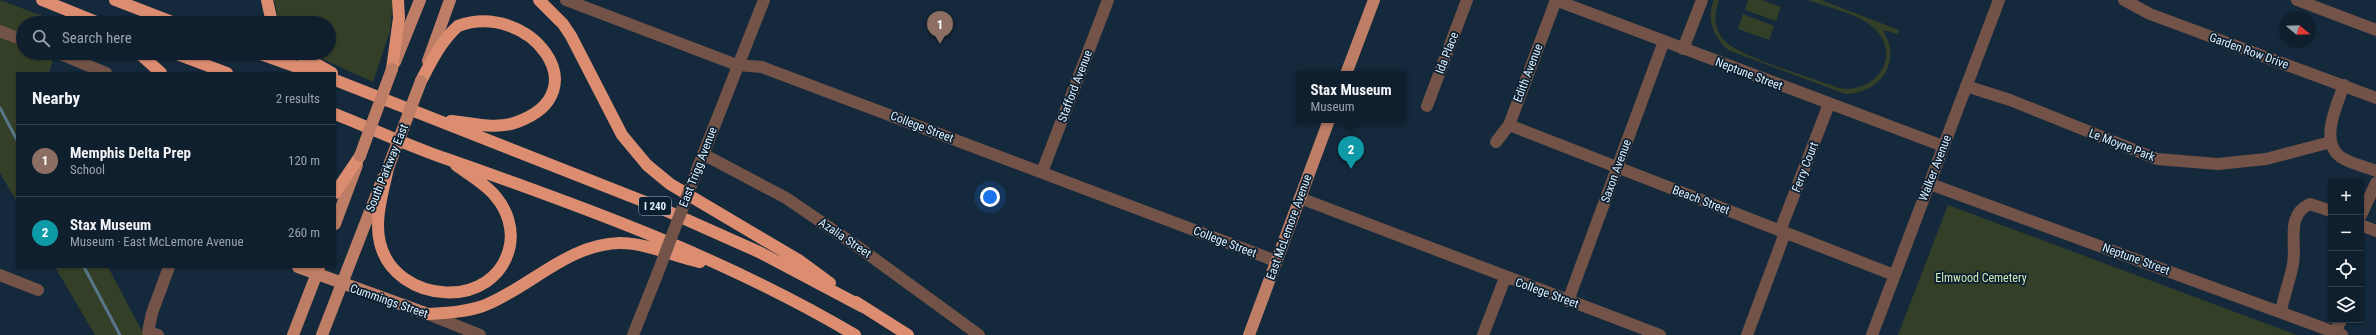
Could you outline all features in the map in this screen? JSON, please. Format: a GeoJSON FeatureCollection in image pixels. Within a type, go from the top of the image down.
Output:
{"type":"FeatureCollection","features":[{"type":"Feature","properties":{"kind":"highway"},"geometry":{"type":"LineString","coordinates":[[42,0],[81,16]]}},
{"type":"Feature","properties":{"kind":"highway"},"geometry":{"type":"LineString","coordinates":[[115,0],[157,16]]}},
{"type":"Feature","properties":{"kind":"highway"},"geometry":{"type":"LineString","coordinates":[[267,0],[270,16]]}},
{"type":"Feature","properties":{"kind":"highway"},"geometry":{"type":"LineString","coordinates":[[392,69],[399,18],[398,0]]}},
{"type":"Feature","properties":{"kind":"highway"},"geometry":{"type":"LineString","coordinates":[[539,0],[563,24],[572,36],[622,135],[647,165],[670,184],[800,261],[862,307]]}},
{"type":"Feature","properties":{"kind":"highway"},"geometry":{"type":"LineString","coordinates":[[421,81],[443,44],[458,27],[476,15],[498,11]]}},
{"type":"Feature","properties":{"kind":"highway"},"geometry":{"type":"LineString","coordinates":[[441,120],[498,126],[523,120],[538,109],[552,88],[555,71],[550,46],[537,27]]}},
{"type":"Feature","properties":{"kind":"highway"},"geometry":{"type":"LineString","coordinates":[[146,60],[160,72]]}},
{"type":"Feature","properties":{"kind":"highway"},"geometry":{"type":"LineString","coordinates":[[193,60],[224,72]]}},
{"type":"Feature","properties":{"kind":"highway"},"geometry":{"type":"LineString","coordinates":[[278,60],[311,72]]}},
{"type":"Feature","properties":{"kind":"highway"},"geometry":{"type":"LineString","coordinates":[[309,60],[330,72]]}},
{"type":"Feature","properties":{"kind":"highway"},"geometry":{"type":"LineString","coordinates":[[336,76],[360,89]]}},
{"type":"Feature","properties":{"kind":"highway","name":"I 240"},"geometry":{"type":"LineString","coordinates":[[336,80],[441,120],[483,140],[708,229],[759,252],[862,307],[908,335]]}},
{"type":"Feature","properties":{"kind":"highway","name":"I 240"},"geometry":{"type":"LineString","coordinates":[[336,116],[348,119],[447,159],[498,175],[608,217],[719,265],[783,296],[855,335]]}},
{"type":"Feature","properties":{"kind":"highway"},"geometry":{"type":"LineString","coordinates":[[336,192],[360,156]]}},
{"type":"Feature","properties":{"kind":"highway"},"geometry":{"type":"LineString","coordinates":[[388,168],[378,225],[379,242],[388,261],[402,276],[420,287],[446,293],[465,292],[490,280],[501,267],[510,243],[510,226],[505,210],[497,197],[480,182],[447,159]]}},
{"type":"Feature","properties":{"kind":"highway"},"geometry":{"type":"LineString","coordinates":[[428,314],[450,313],[483,305],[568,257],[610,244],[634,244],[681,259],[719,265]]}},
{"type":"Feature","properties":{"kind":"main road"},"geometry":{"type":"LineString","coordinates":[[336,221],[392,69],[420,0]]}},
{"type":"Feature","properties":{"kind":"main road","name":"South Parkway East"},"geometry":{"type":"LineString","coordinates":[[322,335],[388,168],[450,0]]}},
{"type":"Feature","properties":{"kind":"main road"},"geometry":{"type":"LineString","coordinates":[[1347,71],[1374,0]]}},
{"type":"Feature","properties":{"kind":"main road","name":"East McLemore Avenue"},"geometry":{"type":"LineString","coordinates":[[1249,335],[1328,123]]}},
{"type":"Feature","properties":{"kind":"main road","name":"Cummings Street"},"geometry":{"type":"LineString","coordinates":[[303,268],[318,271],[341,284],[428,314]]}},
{"type":"Feature","properties":{"kind":"main road"},"geometry":{"type":"LineString","coordinates":[[293,335],[318,271]]}},
{"type":"Feature","properties":{"kind":"street","name":"College Street"},"geometry":{"type":"LineString","coordinates":[[566,0],[737,65],[762,67],[1276,262]]}},
{"type":"Feature","properties":{"kind":"street","name":"East Trigg Avenue"},"geometry":{"type":"LineString","coordinates":[[633,335],[737,65],[764,0]]}},
{"type":"Feature","properties":{"kind":"street","name":"Stafford Avenue"},"geometry":{"type":"LineString","coordinates":[[1042,172],[1108,0]]}},
{"type":"Feature","properties":{"kind":"street","name":"Ida Place"},"geometry":{"type":"LineString","coordinates":[[1427,106],[1467,0]]}},
{"type":"Feature","properties":{"kind":"street","name":"Neptune Street"},"geometry":{"type":"LineString","coordinates":[[1555,0],[1943,146]]}},
{"type":"Feature","properties":{"kind":"street","name":"Edith Avenue"},"geometry":{"type":"LineString","coordinates":[[1496,142],[1509,124],[1555,0]]}},
{"type":"Feature","properties":{"kind":"street"},"geometry":{"type":"LineString","coordinates":[[1683,49],[1702,0]]}},
{"type":"Feature","properties":{"kind":"street","name":"Walker Avenue"},"geometry":{"type":"LineString","coordinates":[[1872,335],[1999,0]]}},
{"type":"Feature","properties":{"kind":"street","name":"Garden Row Drive"},"geometry":{"type":"LineString","coordinates":[[2124,0],[2150,14],[2376,98]]}},
{"type":"Feature","properties":{"kind":"street"},"geometry":{"type":"LineString","coordinates":[[2297,0],[2376,30]]}},
{"type":"Feature","properties":{"kind":"street"},"geometry":{"type":"LineString","coordinates":[[0,31],[16,37]]}},
{"type":"Feature","properties":{"kind":"street","name":"Saxon Avenue"},"geometry":{"type":"LineString","coordinates":[[1568,301],[1664,42]]}},
{"type":"Feature","properties":{"kind":"street"},"geometry":{"type":"LineString","coordinates":[[75,60],[104,72]]}},
{"type":"Feature","properties":{"kind":"street"},"geometry":{"type":"LineString","coordinates":[[2344,85],[2330,126],[2334,152],[2343,159],[2376,171]]}},
{"type":"Feature","properties":{"kind":"street","name":"Le Moyne Park"},"geometry":{"type":"LineString","coordinates":[[1966,86],[2010,100],[2157,159],[2218,164],[2266,159],[2332,142]]}},
{"type":"Feature","properties":{"kind":"street","name":"Ferry Court"},"geometry":{"type":"LineString","coordinates":[[1747,335],[1829,104]]}},
{"type":"Feature","properties":{"kind":"street","name":"Beach Street"},"geometry":{"type":"LineString","coordinates":[[1509,124],[1617,168],[1894,275]]}},
{"type":"Feature","properties":{"kind":"street","name":"Azalia Street"},"geometry":{"type":"LineString","coordinates":[[703,154],[786,198],[862,249],[979,335]]}},
{"type":"Feature","properties":{"kind":"street"},"geometry":{"type":"LineString","coordinates":[[2364,209],[2376,183]]}},
{"type":"Feature","properties":{"kind":"street","name":"Neptune Street"},"geometry":{"type":"LineString","coordinates":[[1930,184],[2339,334]]}},
{"type":"Feature","properties":{"kind":"street","name":"College Street"},"geometry":{"type":"LineString","coordinates":[[1300,198],[1506,278],[1660,335]]}},
{"type":"Feature","properties":{"kind":"street"},"geometry":{"type":"LineString","coordinates":[[2281,312],[2294,261],[2292,235],[2296,218],[2303,207],[2310,204],[2328,210]]}},
{"type":"Feature","properties":{"kind":"street"},"geometry":{"type":"LineString","coordinates":[[2364,226],[2376,231]]}},
{"type":"Feature","properties":{"kind":"street"},"geometry":{"type":"LineString","coordinates":[[153,333],[152,313],[169,268]]}},
{"type":"Feature","properties":{"kind":"street"},"geometry":{"type":"LineString","coordinates":[[0,275],[38,290]]}},
{"type":"Feature","properties":{"kind":"street"},"geometry":{"type":"LineString","coordinates":[[1483,335],[1506,278]]}},
{"type":"Feature","properties":{"kind":"street","name":"Cummings Street"},"geometry":{"type":"LineString","coordinates":[[428,314],[480,335]]}},
{"type":"Feature","properties":{"kind":"street"},"geometry":{"type":"LineString","coordinates":[[2339,334],[2341,323]]}},
{"type":"Feature","properties":{"kind":"green space"},"geometry":{"type":"Polygon","coordinates":[[[0,0],[42,16],[16,16],[16,60],[53,60],[49,72],[16,72],[16,200],[0,173],[0,0]]]}},
{"type":"Feature","properties":{"kind":"green space"},"geometry":{"type":"Polygon","coordinates":[[[274,0],[393,0],[390,31],[373,82],[324,60],[336,60],[336,16],[277,16],[274,0]]]}},
{"type":"Feature","properties":{"kind":"green space"},"geometry":{"type":"Polygon","coordinates":[[[1714,0],[1719,0],[1715,17],[1719,33],[1726,42],[1734,48],[1762,61],[1839,88],[1852,88],[1863,85],[1873,80],[1881,72],[1885,62],[1886,51],[1883,40],[1875,29],[1862,20],[1844,12],[1808,0],[1821,0],[1899,30],[1898,34],[1883,30],[1890,47],[1890,57],[1888,66],[1879,81],[1864,91],[1845,94],[1728,50],[1718,39],[1712,27],[1711,14],[1714,0]]]}},
{"type":"Feature","properties":{"kind":"green space"},"geometry":{"type":"Polygon","coordinates":[[[1748,0],[1762,0],[1781,7],[1776,21],[1745,10],[1748,0]]]}},
{"type":"Feature","properties":{"kind":"green space"},"geometry":{"type":"Polygon","coordinates":[[[1743,14],[1774,26],[1769,40],[1738,29],[1743,14]]]}},
{"type":"Feature","properties":{"kind":"green space","name":"Elmwood Cemetery"},"geometry":{"type":"Polygon","coordinates":[[[1948,205],[2297,335],[1898,335],[1948,205]]]}},
{"type":"Feature","properties":{"kind":"green space"},"geometry":{"type":"Polygon","coordinates":[[[56,268],[109,268],[144,335],[95,335],[56,268]]]}},
{"type":"Feature","properties":{"kind":"waterway"},"geometry":{"type":"LineString","coordinates":[[0,108],[16,138]]}},
{"type":"Feature","properties":{"kind":"waterway"},"geometry":{"type":"LineString","coordinates":[[85,268],[120,335]]}},
{"type":"Feature","properties":{"kind":"place","name":"Memphis Delta Prep"},"geometry":{"type":"Point","coordinates":[940,44]}},
{"type":"Feature","properties":{"kind":"place","name":"Stax Museum"},"geometry":{"type":"Point","coordinates":[1351,169]}}]}
